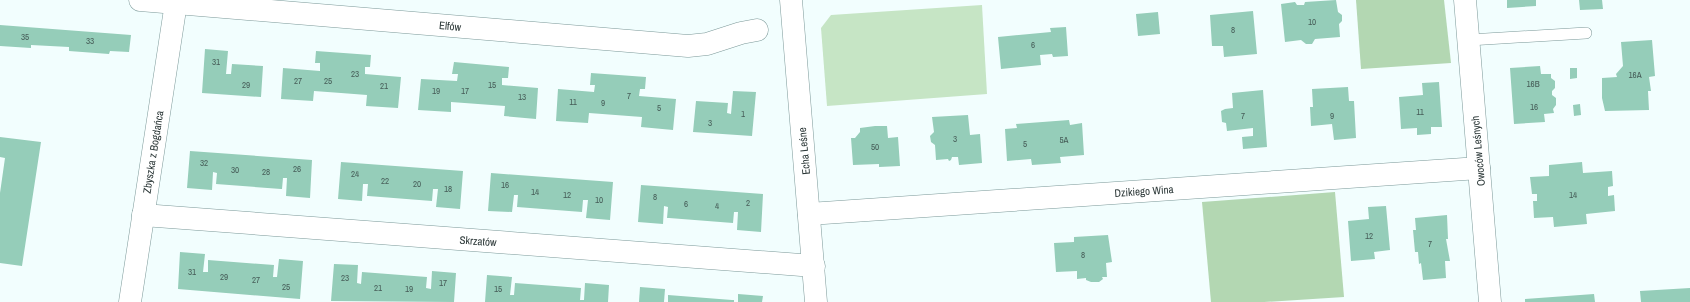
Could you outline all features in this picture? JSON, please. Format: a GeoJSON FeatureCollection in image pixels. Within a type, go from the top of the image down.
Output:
{"type":"FeatureCollection","features":[{"type":"Feature","properties":{"kind":"street","name":"Elfów"},"geometry":{"type":"LineString","coordinates":[[140,0],[688,46],[707,44],[740,33],[757,30]]}},
{"type":"Feature","properties":{"kind":"street","name":"Echa Leśne"},"geometry":{"type":"LineString","coordinates":[[791,0],[816,302]]}},
{"type":"Feature","properties":{"kind":"street","name":"Owoców Leśnych"},"geometry":{"type":"LineString","coordinates":[[1465,0],[1490,302]]}},
{"type":"Feature","properties":{"kind":"street","name":"Zbyszka z Bogdańca"},"geometry":{"type":"LineString","coordinates":[[130,302],[176,3]]}},
{"type":"Feature","properties":{"kind":"street","name":"Dzikiego Wina"},"geometry":{"type":"LineString","coordinates":[[809,214],[1479,168]]}},
{"type":"Feature","properties":{"kind":"street","name":"Skrzatów"},"geometry":{"type":"LineString","coordinates":[[143,215],[814,266]]}},
{"type":"Feature","properties":{"kind":"lane"},"geometry":{"type":"LineString","coordinates":[[1468,40],[1586,33]]}},
{"type":"Feature","properties":{"kind":"green space"},"geometry":{"type":"Polygon","coordinates":[[[1356,0],[1444,0],[1451,63],[1361,69],[1356,0]]]}},
{"type":"Feature","properties":{"kind":"green space"},"geometry":{"type":"Polygon","coordinates":[[[982,5],[987,94],[827,106],[821,28],[831,15],[982,5]]]}},
{"type":"Feature","properties":{"kind":"green space"},"geometry":{"type":"Polygon","coordinates":[[[1335,192],[1344,297],[1264,302],[1211,302],[1202,202],[1335,192]]]}},
{"type":"Feature","properties":{"kind":"building"},"geometry":{"type":"Polygon","coordinates":[[[1336,0],[1338,12],[1342,15],[1342,21],[1339,24],[1340,37],[1315,39],[1312,44],[1306,44],[1301,40],[1285,42],[1281,4],[1295,2],[1297,5],[1304,5],[1305,2],[1336,0]]]}},
{"type":"Feature","properties":{"kind":"building"},"geometry":{"type":"Polygon","coordinates":[[[1507,0],[1536,0],[1536,6],[1507,8],[1507,0]]]}},
{"type":"Feature","properties":{"kind":"building"},"geometry":{"type":"Polygon","coordinates":[[[1579,0],[1602,0],[1603,9],[1580,10],[1579,0]]]}},
{"type":"Feature","properties":{"kind":"building"},"geometry":{"type":"Polygon","coordinates":[[[1253,11],[1257,54],[1224,57],[1223,46],[1212,46],[1210,15],[1253,11]]]}},
{"type":"Feature","properties":{"kind":"building"},"geometry":{"type":"Polygon","coordinates":[[[1158,12],[1160,34],[1138,36],[1136,14],[1158,12]]]}},
{"type":"Feature","properties":{"kind":"building"},"geometry":{"type":"Polygon","coordinates":[[[0,25],[131,35],[129,52],[110,51],[109,54],[69,51],[69,47],[31,45],[31,48],[0,46],[0,25]]]}},
{"type":"Feature","properties":{"kind":"building"},"geometry":{"type":"Polygon","coordinates":[[[1066,27],[1068,56],[1053,57],[1052,54],[1040,55],[1041,65],[1001,69],[998,37],[1051,32],[1050,28],[1066,27]]]}},
{"type":"Feature","properties":{"kind":"building"},"geometry":{"type":"Polygon","coordinates":[[[1652,40],[1655,76],[1649,77],[1651,91],[1648,91],[1649,110],[1605,111],[1602,98],[1602,78],[1617,77],[1616,74],[1623,66],[1621,42],[1652,40]]]}},
{"type":"Feature","properties":{"kind":"building"},"geometry":{"type":"Polygon","coordinates":[[[205,49],[228,51],[226,74],[231,74],[232,64],[263,66],[261,97],[202,93],[205,49]]]}},
{"type":"Feature","properties":{"kind":"building"},"geometry":{"type":"Polygon","coordinates":[[[316,51],[371,55],[370,67],[365,67],[365,74],[401,77],[398,108],[366,106],[367,95],[341,93],[314,91],[313,101],[281,99],[283,68],[320,71],[320,63],[315,63],[316,51]]]}},
{"type":"Feature","properties":{"kind":"building"},"geometry":{"type":"Polygon","coordinates":[[[454,62],[509,67],[508,78],[502,78],[502,85],[538,88],[536,119],[504,116],[505,106],[451,102],[451,112],[418,110],[421,79],[457,81],[458,74],[452,74],[454,62]]]}},
{"type":"Feature","properties":{"kind":"building"},"geometry":{"type":"Polygon","coordinates":[[[1540,66],[1541,74],[1551,74],[1551,78],[1555,81],[1555,88],[1552,91],[1552,95],[1556,98],[1556,105],[1553,109],[1554,113],[1544,114],[1545,122],[1514,124],[1510,68],[1540,66]]]}},
{"type":"Feature","properties":{"kind":"building"},"geometry":{"type":"Polygon","coordinates":[[[1570,68],[1577,68],[1577,78],[1570,79],[1570,68]]]}},
{"type":"Feature","properties":{"kind":"building"},"geometry":{"type":"Polygon","coordinates":[[[591,73],[646,77],[645,89],[640,89],[639,96],[676,99],[673,130],[641,127],[642,117],[589,113],[588,123],[556,121],[558,89],[594,92],[595,85],[590,85],[591,73]]]}},
{"type":"Feature","properties":{"kind":"building"},"geometry":{"type":"Polygon","coordinates":[[[1439,82],[1442,127],[1431,127],[1431,134],[1417,135],[1417,128],[1401,129],[1399,97],[1423,95],[1422,83],[1439,82]]]}},
{"type":"Feature","properties":{"kind":"building"},"geometry":{"type":"Polygon","coordinates":[[[1348,87],[1349,101],[1354,101],[1356,138],[1334,140],[1332,124],[1311,126],[1310,107],[1313,107],[1312,89],[1348,87]]]}},
{"type":"Feature","properties":{"kind":"building"},"geometry":{"type":"Polygon","coordinates":[[[1263,90],[1267,147],[1243,149],[1242,137],[1253,136],[1253,128],[1227,131],[1226,123],[1222,122],[1221,111],[1233,108],[1232,93],[1263,90]]]}},
{"type":"Feature","properties":{"kind":"building"},"geometry":{"type":"Polygon","coordinates":[[[733,91],[756,92],[752,136],[693,132],[696,101],[728,103],[727,113],[731,114],[733,91]]]}},
{"type":"Feature","properties":{"kind":"building"},"geometry":{"type":"Polygon","coordinates":[[[1580,104],[1581,115],[1574,116],[1573,105],[1580,104]]]}},
{"type":"Feature","properties":{"kind":"building"},"geometry":{"type":"Polygon","coordinates":[[[968,115],[970,135],[980,134],[982,163],[959,165],[958,157],[952,157],[949,161],[948,159],[936,160],[935,145],[931,142],[930,136],[934,132],[932,117],[968,115]]]}},
{"type":"Feature","properties":{"kind":"building"},"geometry":{"type":"Polygon","coordinates":[[[1069,120],[1070,125],[1082,123],[1084,155],[1060,157],[1061,163],[1032,165],[1031,159],[1007,161],[1005,129],[1017,128],[1016,124],[1069,120]]]}},
{"type":"Feature","properties":{"kind":"building"},"geometry":{"type":"Polygon","coordinates":[[[887,126],[888,138],[898,137],[900,166],[879,167],[879,164],[853,165],[851,138],[855,138],[860,132],[860,128],[887,126]]]}},
{"type":"Feature","properties":{"kind":"building"},"geometry":{"type":"Polygon","coordinates":[[[0,137],[41,142],[22,266],[0,263],[0,193],[5,158],[0,157],[0,137]]]}},
{"type":"Feature","properties":{"kind":"building"},"geometry":{"type":"Polygon","coordinates":[[[190,151],[312,160],[310,198],[286,196],[287,178],[283,178],[282,189],[216,184],[217,173],[213,172],[212,190],[187,188],[190,151]]]}},
{"type":"Feature","properties":{"kind":"building"},"geometry":{"type":"Polygon","coordinates":[[[341,162],[463,171],[460,209],[436,207],[438,189],[433,189],[432,201],[367,196],[368,184],[363,184],[362,201],[338,199],[341,162]]]}},
{"type":"Feature","properties":{"kind":"building"},"geometry":{"type":"Polygon","coordinates":[[[1582,162],[1583,173],[1612,171],[1613,186],[1608,187],[1608,196],[1614,195],[1615,211],[1586,214],[1587,224],[1554,227],[1553,217],[1534,218],[1533,201],[1537,201],[1537,194],[1532,194],[1530,177],[1549,176],[1549,165],[1582,162]]]}},
{"type":"Feature","properties":{"kind":"building"},"geometry":{"type":"Polygon","coordinates":[[[491,173],[613,182],[610,220],[586,218],[588,200],[583,200],[582,212],[517,207],[518,195],[514,195],[512,212],[488,211],[491,173]]]}},
{"type":"Feature","properties":{"kind":"building"},"geometry":{"type":"Polygon","coordinates":[[[641,185],[763,194],[761,232],[737,230],[738,212],[734,212],[733,223],[667,218],[668,207],[664,206],[663,224],[638,222],[641,185]]]}},
{"type":"Feature","properties":{"kind":"building"},"geometry":{"type":"Polygon","coordinates":[[[1386,206],[1390,250],[1374,252],[1375,259],[1351,261],[1348,221],[1369,219],[1368,207],[1386,206]]]}},
{"type":"Feature","properties":{"kind":"building"},"geometry":{"type":"Polygon","coordinates":[[[1447,215],[1448,239],[1446,239],[1450,261],[1445,261],[1446,278],[1423,280],[1418,252],[1415,252],[1413,230],[1416,230],[1415,218],[1447,215]]]}},
{"type":"Feature","properties":{"kind":"building"},"geometry":{"type":"Polygon","coordinates":[[[1108,235],[1112,262],[1106,263],[1107,277],[1102,277],[1103,279],[1099,282],[1091,282],[1086,280],[1086,278],[1077,279],[1077,271],[1056,272],[1054,243],[1074,242],[1074,237],[1108,235]]]}},
{"type":"Feature","properties":{"kind":"building"},"geometry":{"type":"Polygon","coordinates":[[[180,252],[205,254],[203,272],[208,272],[208,260],[274,265],[273,277],[277,277],[279,259],[303,261],[300,299],[178,289],[180,252]]]}},
{"type":"Feature","properties":{"kind":"building"},"geometry":{"type":"Polygon","coordinates":[[[334,264],[358,265],[357,283],[361,284],[362,272],[427,277],[426,288],[431,289],[432,271],[456,273],[454,302],[331,301],[334,264]]]}},
{"type":"Feature","properties":{"kind":"building"},"geometry":{"type":"Polygon","coordinates":[[[487,275],[512,277],[510,295],[514,295],[515,283],[581,288],[580,300],[584,300],[585,283],[609,285],[608,302],[485,302],[487,275]]]}},
{"type":"Feature","properties":{"kind":"building"},"geometry":{"type":"Polygon","coordinates":[[[640,287],[665,289],[664,302],[639,302],[640,287]]]}},
{"type":"Feature","properties":{"kind":"building"},"geometry":{"type":"Polygon","coordinates":[[[1690,288],[1690,302],[1641,302],[1640,291],[1690,288]]]}},
{"type":"Feature","properties":{"kind":"building"},"geometry":{"type":"Polygon","coordinates":[[[738,294],[763,296],[762,302],[738,302],[738,294]]]}},
{"type":"Feature","properties":{"kind":"building"},"geometry":{"type":"Polygon","coordinates":[[[1594,294],[1595,302],[1525,302],[1525,299],[1594,294]]]}},
{"type":"Feature","properties":{"kind":"building"},"geometry":{"type":"Polygon","coordinates":[[[668,295],[734,300],[734,302],[668,302],[668,295]]]}}]}
